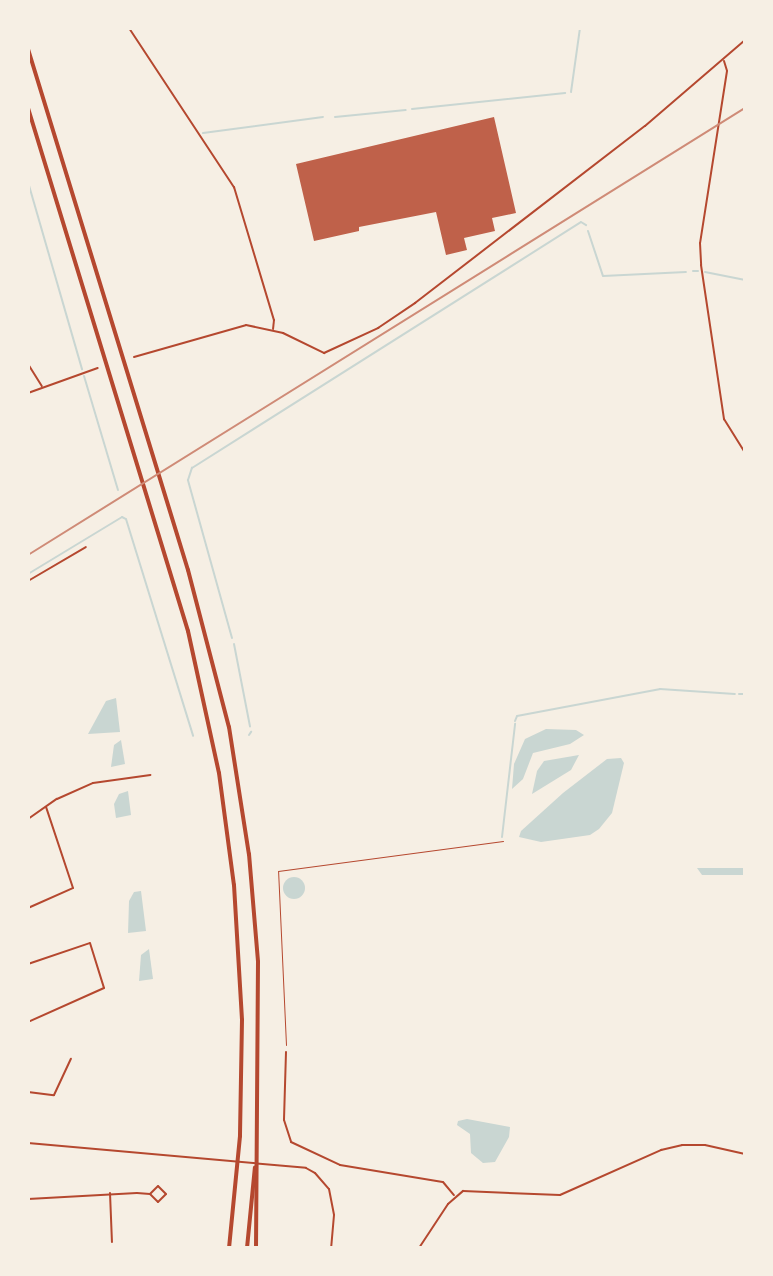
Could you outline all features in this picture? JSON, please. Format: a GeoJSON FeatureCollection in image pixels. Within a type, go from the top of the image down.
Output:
{"type":"FeatureCollection","features":[{"type":"Feature","properties":{"kind":"highway"},"geometry":{"type":"LineString","coordinates":[[28,49],[162,482],[216,671],[246,829],[258,962],[256,1248]]}},
{"type":"Feature","properties":{"kind":"highway"},"geometry":{"type":"LineString","coordinates":[[28,108],[147,492],[205,701],[233,869],[240,964],[242,1072],[229,1248]]}},
{"type":"Feature","properties":{"kind":"highway"},"geometry":{"type":"LineString","coordinates":[[247,1248],[257,1137]]}},
{"type":"Feature","properties":{"kind":"street"},"geometry":{"type":"LineString","coordinates":[[129,28],[234,187],[274,320],[273,330]]}},
{"type":"Feature","properties":{"kind":"street"},"geometry":{"type":"LineString","coordinates":[[134,357],[240,325],[273,330],[321,354],[378,328],[593,166],[724,61],[745,40]]}},
{"type":"Feature","properties":{"kind":"street"},"geometry":{"type":"LineString","coordinates":[[724,61],[727,71],[702,228],[701,265],[724,419],[745,453]]}},
{"type":"Feature","properties":{"kind":"street"},"geometry":{"type":"LineString","coordinates":[[28,364],[43,388]]}},
{"type":"Feature","properties":{"kind":"street"},"geometry":{"type":"LineString","coordinates":[[28,393],[98,368]]}},
{"type":"Feature","properties":{"kind":"street"},"geometry":{"type":"LineString","coordinates":[[28,581],[86,547]]}},
{"type":"Feature","properties":{"kind":"street"},"geometry":{"type":"LineString","coordinates":[[28,819],[93,783],[150,775]]}},
{"type":"Feature","properties":{"kind":"street"},"geometry":{"type":"LineString","coordinates":[[28,908],[73,888],[46,807]]}},
{"type":"Feature","properties":{"kind":"street"},"geometry":{"type":"LineString","coordinates":[[28,964],[90,943],[104,988],[28,1022]]}},
{"type":"Feature","properties":{"kind":"street"},"geometry":{"type":"LineString","coordinates":[[286,1052],[284,1120],[291,1142],[340,1165],[443,1182],[455,1196]]}},
{"type":"Feature","properties":{"kind":"street"},"geometry":{"type":"LineString","coordinates":[[28,1092],[54,1095],[71,1059]]}},
{"type":"Feature","properties":{"kind":"street"},"geometry":{"type":"LineString","coordinates":[[28,1143],[306,1168],[324,1181],[332,1201],[331,1248]]}},
{"type":"Feature","properties":{"kind":"street"},"geometry":{"type":"LineString","coordinates":[[419,1248],[455,1196],[474,1189],[546,1197],[560,1195],[661,1150],[682,1145],[705,1145],[745,1154]]}},
{"type":"Feature","properties":{"kind":"street"},"geometry":{"type":"LineString","coordinates":[[28,1199],[110,1193],[150,1194],[158,1202],[166,1194],[158,1186],[150,1194]]}},
{"type":"Feature","properties":{"kind":"street"},"geometry":{"type":"LineString","coordinates":[[110,1193],[112,1242]]}},
{"type":"Feature","properties":{"kind":"path"},"geometry":{"type":"LineString","coordinates":[[286,1052],[278,871],[503,841]]}},
{"type":"Feature","properties":{"kind":"shaded area"},"geometry":{"type":"Polygon","coordinates":[[[116,698],[120,732],[88,734],[106,701],[116,698]]]}},
{"type":"Feature","properties":{"kind":"shaded area"},"geometry":{"type":"Polygon","coordinates":[[[546,729],[576,730],[584,735],[570,744],[533,753],[523,779],[512,789],[514,764],[525,739],[546,729]]]}},
{"type":"Feature","properties":{"kind":"shaded area"},"geometry":{"type":"Polygon","coordinates":[[[121,740],[125,764],[111,767],[114,745],[121,740]]]}},
{"type":"Feature","properties":{"kind":"shaded area"},"geometry":{"type":"Polygon","coordinates":[[[579,755],[571,770],[532,794],[537,771],[544,761],[579,755]]]}},
{"type":"Feature","properties":{"kind":"shaded area"},"geometry":{"type":"Polygon","coordinates":[[[621,758],[624,763],[612,813],[599,829],[590,835],[541,842],[519,837],[521,831],[563,793],[607,759],[621,758]]]}},
{"type":"Feature","properties":{"kind":"shaded area"},"geometry":{"type":"Polygon","coordinates":[[[128,791],[131,815],[116,818],[114,804],[119,794],[128,791]]]}},
{"type":"Feature","properties":{"kind":"shaded area"},"geometry":{"type":"Polygon","coordinates":[[[697,868],[745,868],[745,875],[702,875],[697,868]]]}},
{"type":"Feature","properties":{"kind":"shaded area"},"geometry":{"type":"Polygon","coordinates":[[[294,877],[302,880],[305,888],[302,896],[294,899],[286,896],[283,888],[286,880],[294,877]]]}},
{"type":"Feature","properties":{"kind":"shaded area"},"geometry":{"type":"Polygon","coordinates":[[[141,891],[146,931],[128,933],[129,901],[134,892],[141,891]]]}},
{"type":"Feature","properties":{"kind":"shaded area"},"geometry":{"type":"Polygon","coordinates":[[[149,949],[153,979],[139,981],[141,955],[149,949]]]}},
{"type":"Feature","properties":{"kind":"shaded area"},"geometry":{"type":"Polygon","coordinates":[[[467,1119],[510,1127],[509,1137],[495,1162],[483,1163],[471,1153],[470,1134],[457,1125],[458,1121],[467,1119]]]}},
{"type":"Feature","properties":{"kind":"building"},"geometry":{"type":"Polygon","coordinates":[[[494,117],[516,213],[492,218],[495,231],[464,238],[467,250],[446,255],[436,212],[359,227],[359,231],[314,241],[296,164],[494,117]]]}},
{"type":"Feature","properties":{"kind":"waterway"},"geometry":{"type":"LineString","coordinates":[[571,92],[580,28]]}},
{"type":"Feature","properties":{"kind":"waterway"},"geometry":{"type":"LineString","coordinates":[[412,109],[565,93]]}},
{"type":"Feature","properties":{"kind":"waterway"},"geometry":{"type":"LineString","coordinates":[[335,117],[406,110]]}},
{"type":"Feature","properties":{"kind":"waterway"},"geometry":{"type":"LineString","coordinates":[[203,133],[323,117]]}},
{"type":"Feature","properties":{"kind":"waterway"},"geometry":{"type":"LineString","coordinates":[[28,182],[82,369]]}},
{"type":"Feature","properties":{"kind":"waterway"},"geometry":{"type":"LineString","coordinates":[[232,638],[188,480],[192,468],[581,222],[586,225]]}},
{"type":"Feature","properties":{"kind":"waterway"},"geometry":{"type":"LineString","coordinates":[[588,231],[603,276],[686,272]]}},
{"type":"Feature","properties":{"kind":"waterway"},"geometry":{"type":"LineString","coordinates":[[693,271],[698,271]]}},
{"type":"Feature","properties":{"kind":"waterway"},"geometry":{"type":"LineString","coordinates":[[705,272],[745,280]]}},
{"type":"Feature","properties":{"kind":"waterway"},"geometry":{"type":"LineString","coordinates":[[84,376],[118,490]]}},
{"type":"Feature","properties":{"kind":"waterway"},"geometry":{"type":"LineString","coordinates":[[28,574],[122,517],[126,519],[193,736]]}},
{"type":"Feature","properties":{"kind":"waterway"},"geometry":{"type":"LineString","coordinates":[[234,644],[250,726]]}},
{"type":"Feature","properties":{"kind":"waterway"},"geometry":{"type":"LineString","coordinates":[[515,721],[517,716],[660,689],[735,694]]}},
{"type":"Feature","properties":{"kind":"waterway"},"geometry":{"type":"LineString","coordinates":[[739,694],[745,694]]}},
{"type":"Feature","properties":{"kind":"waterway"},"geometry":{"type":"LineString","coordinates":[[502,837],[515,724]]}},
{"type":"Feature","properties":{"kind":"railway"},"geometry":{"type":"LineString","coordinates":[[28,555],[745,108]]}}]}
